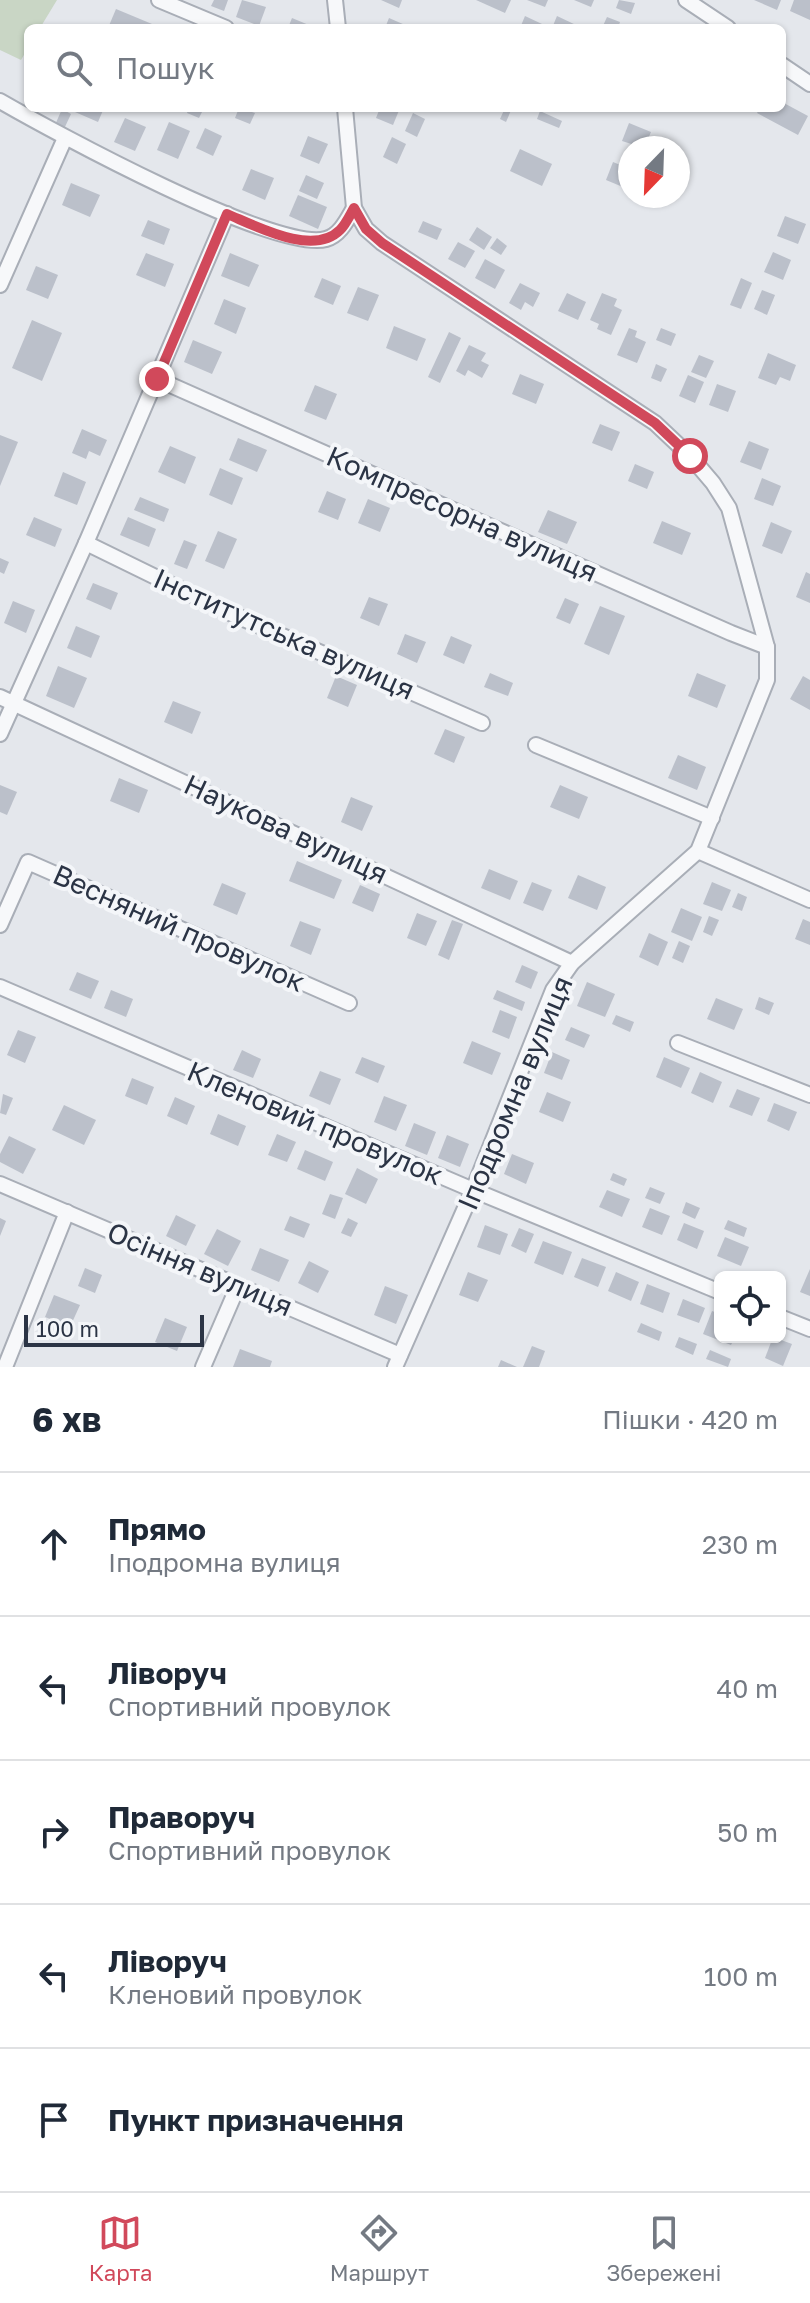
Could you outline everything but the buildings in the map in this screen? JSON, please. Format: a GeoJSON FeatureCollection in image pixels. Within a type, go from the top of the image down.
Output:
{"type":"FeatureCollection","features":[{"type":"Feature","properties":{"kind":"street"},"geometry":{"type":"LineString","coordinates":[[159,0],[216,24]]}},
{"type":"Feature","properties":{"kind":"street"},"geometry":{"type":"LineString","coordinates":[[335,0],[338,24]]}},
{"type":"Feature","properties":{"kind":"street"},"geometry":{"type":"LineString","coordinates":[[686,0],[722,24]]}},
{"type":"Feature","properties":{"kind":"street"},"geometry":{"type":"LineString","coordinates":[[786,68],[810,84]]}},
{"type":"Feature","properties":{"kind":"street"},"geometry":{"type":"LineString","coordinates":[[0,101],[65,138],[227,214],[285,237],[305,241],[328,239],[341,229],[354,208],[345,112]]}},
{"type":"Feature","properties":{"kind":"street"},"geometry":{"type":"LineString","coordinates":[[0,285],[65,138]]}},
{"type":"Feature","properties":{"kind":"street","name":"Іподромна вулиця"},"geometry":{"type":"LineString","coordinates":[[354,208],[366,229],[382,243],[655,423],[690,456],[729,508],[767,647],[767,680],[698,851],[572,963],[553,990],[473,1190],[397,1361]]}},
{"type":"Feature","properties":{"kind":"street"},"geometry":{"type":"LineString","coordinates":[[0,734],[7,700],[86,543],[227,214]]}},
{"type":"Feature","properties":{"kind":"street","name":"Компресорна вулиця"},"geometry":{"type":"LineString","coordinates":[[157,379],[767,647]]}},
{"type":"Feature","properties":{"kind":"street","name":"Інститутська вулиця"},"geometry":{"type":"LineString","coordinates":[[86,543],[223,610],[482,723]]}},
{"type":"Feature","properties":{"kind":"street","name":"Наукова вулиця"},"geometry":{"type":"LineString","coordinates":[[7,700],[572,963]]}},
{"type":"Feature","properties":{"kind":"street"},"geometry":{"type":"LineString","coordinates":[[536,745],[712,818]]}},
{"type":"Feature","properties":{"kind":"street"},"geometry":{"type":"LineString","coordinates":[[698,851],[810,900]]}},
{"type":"Feature","properties":{"kind":"street","name":"Весняний провулок"},"geometry":{"type":"LineString","coordinates":[[0,925],[28,862],[349,1003]]}},
{"type":"Feature","properties":{"kind":"street","name":"Кленовий провулок"},"geometry":{"type":"LineString","coordinates":[[0,987],[714,1290]]}},
{"type":"Feature","properties":{"kind":"street"},"geometry":{"type":"LineString","coordinates":[[678,1043],[810,1095]]}},
{"type":"Feature","properties":{"kind":"street","name":"Осіння вулиця"},"geometry":{"type":"LineString","coordinates":[[0,1184],[238,1286],[397,1361]]}},
{"type":"Feature","properties":{"kind":"street"},"geometry":{"type":"LineString","coordinates":[[5,1367],[67,1212]]}},
{"type":"Feature","properties":{"kind":"street"},"geometry":{"type":"LineString","coordinates":[[203,1367],[238,1286]]}},
{"type":"Feature","properties":{"kind":"street"},"geometry":{"type":"LineString","coordinates":[[786,1319],[810,1329]]}},
{"type":"Feature","properties":{"kind":"green space"},"geometry":{"type":"Polygon","coordinates":[[[0,0],[57,0],[42,24],[24,24],[24,55],[21,60],[0,50],[0,0]]]}},
{"type":"Feature","properties":{"kind":"route"},"geometry":{"type":"LineString","coordinates":[[157,379],[227,214],[285,237],[305,241],[328,239],[341,229],[354,208],[366,229],[382,243],[655,423],[690,456]]}}]}
